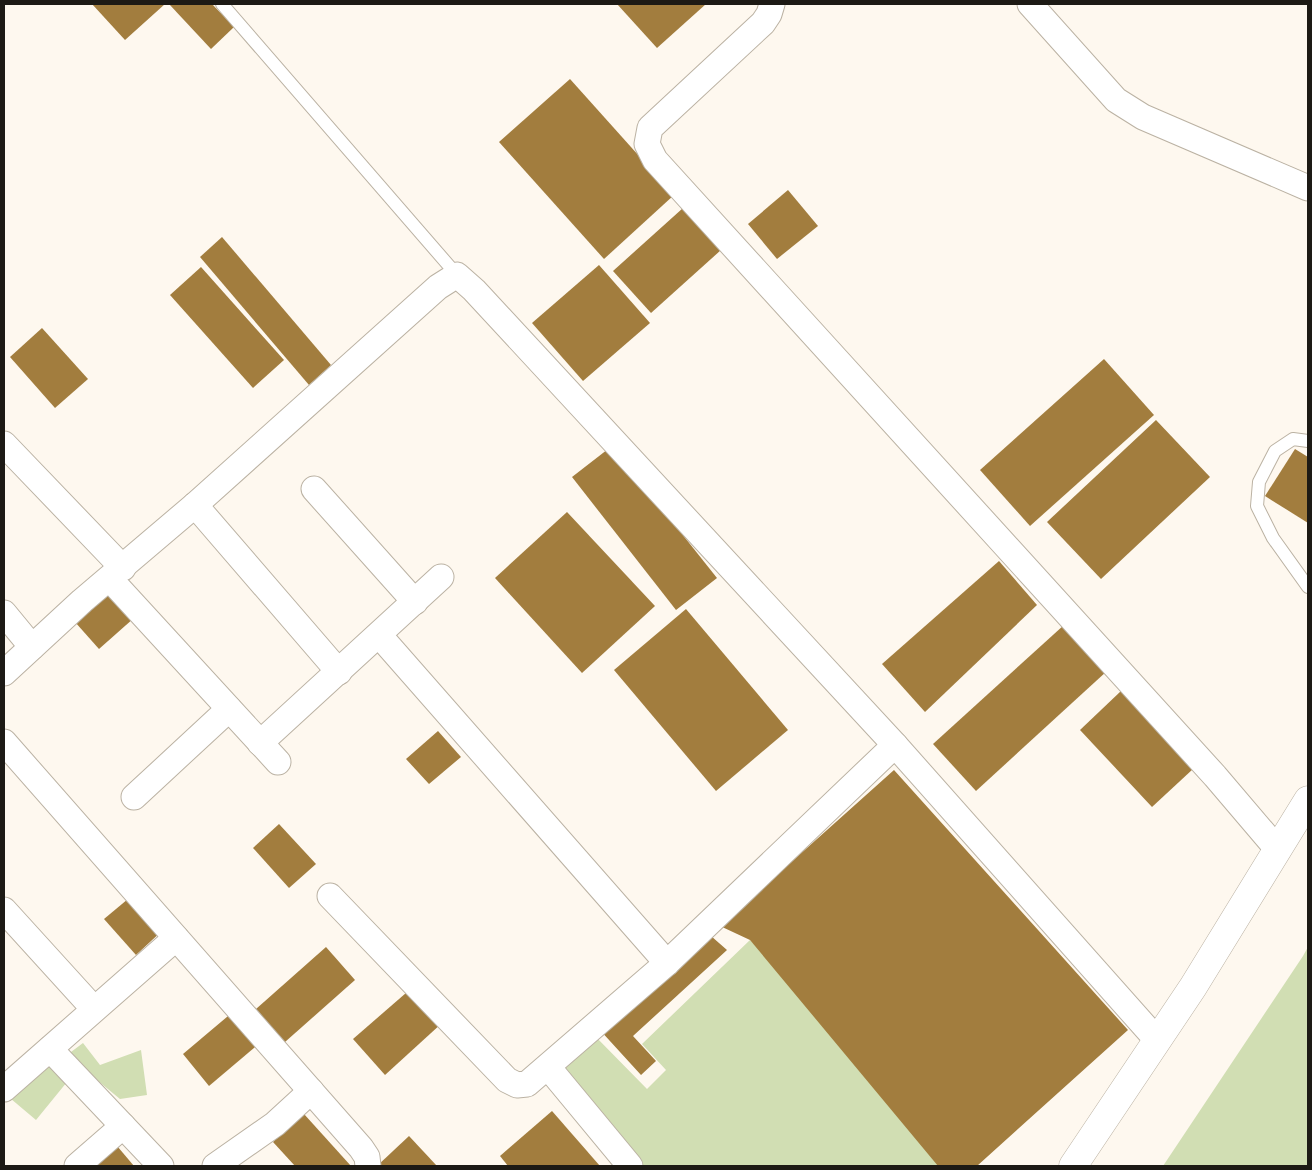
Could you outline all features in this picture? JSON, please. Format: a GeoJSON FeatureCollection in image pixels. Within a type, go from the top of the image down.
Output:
{"type":"FeatureCollection","features":[{"type":"Feature","properties":{"kind":"street"},"geometry":{"type":"LineString","coordinates":[[772,4],[769,14],[763,23],[650,128],[648,144],[655,160],[1215,776],[1278,850]]}},
{"type":"Feature","properties":{"kind":"street"},"geometry":{"type":"LineString","coordinates":[[1030,4],[1116,100],[1143,117],[1308,188]]}},
{"type":"Feature","properties":{"kind":"street"},"geometry":{"type":"LineString","coordinates":[[4,673],[82,601],[195,505],[438,286],[457,274],[481,297],[895,745],[1158,1040]]}},
{"type":"Feature","properties":{"kind":"street"},"geometry":{"type":"LineString","coordinates":[[4,444],[116,573],[229,709],[278,762]]}},
{"type":"Feature","properties":{"kind":"street"},"geometry":{"type":"LineString","coordinates":[[314,489],[415,602]]}},
{"type":"Feature","properties":{"kind":"street"},"geometry":{"type":"LineString","coordinates":[[195,505],[338,672]]}},
{"type":"Feature","properties":{"kind":"street"},"geometry":{"type":"LineString","coordinates":[[260,743],[441,578]]}},
{"type":"Feature","properties":{"kind":"street"},"geometry":{"type":"LineString","coordinates":[[4,613],[32,647]]}},
{"type":"Feature","properties":{"kind":"street"},"geometry":{"type":"LineString","coordinates":[[379,635],[667,963]]}},
{"type":"Feature","properties":{"kind":"street"},"geometry":{"type":"LineString","coordinates":[[134,797],[229,709]]}},
{"type":"Feature","properties":{"kind":"street"},"geometry":{"type":"LineString","coordinates":[[4,742],[361,1148],[367,1157],[368,1166]]}},
{"type":"Feature","properties":{"kind":"street"},"geometry":{"type":"LineString","coordinates":[[330,896],[507,1080],[517,1085],[526,1084],[667,963],[895,745]]}},
{"type":"Feature","properties":{"kind":"street"},"geometry":{"type":"LineString","coordinates":[[1073,1166],[1193,987],[1308,800]]}},
{"type":"Feature","properties":{"kind":"street"},"geometry":{"type":"LineString","coordinates":[[4,910],[94,1009]]}},
{"type":"Feature","properties":{"kind":"street"},"geometry":{"type":"LineString","coordinates":[[4,1089],[176,938]]}},
{"type":"Feature","properties":{"kind":"street"},"geometry":{"type":"LineString","coordinates":[[50,1048],[161,1166]]}},
{"type":"Feature","properties":{"kind":"street"},"geometry":{"type":"LineString","coordinates":[[548,1067],[630,1166]]}},
{"type":"Feature","properties":{"kind":"street"},"geometry":{"type":"LineString","coordinates":[[216,1166],[275,1124],[311,1091]]}},
{"type":"Feature","properties":{"kind":"street"},"geometry":{"type":"LineString","coordinates":[[76,1166],[123,1126]]}},
{"type":"Feature","properties":{"kind":"lane"},"geometry":{"type":"LineString","coordinates":[[222,4],[457,274]]}},
{"type":"Feature","properties":{"kind":"lane"},"geometry":{"type":"LineString","coordinates":[[1308,441],[1293,439],[1275,450],[1260,482],[1257,506],[1273,538],[1308,587]]}},
{"type":"Feature","properties":{"kind":"green space"},"geometry":{"type":"Polygon","coordinates":[[[750,940],[968,1166],[626,1166],[544,1081],[593,1034],[647,1089],[666,1070],[642,1044],[750,940]]]}},
{"type":"Feature","properties":{"kind":"green space"},"geometry":{"type":"Polygon","coordinates":[[[1308,947],[1308,1166],[1163,1166],[1303,956],[1308,947]]]}},
{"type":"Feature","properties":{"kind":"green space"},"geometry":{"type":"Polygon","coordinates":[[[83,1043],[100,1065],[141,1050],[147,1095],[120,1099],[80,1066],[36,1120],[4,1093],[4,1080],[59,1061],[83,1043]]]}},
{"type":"Feature","properties":{"kind":"building"},"geometry":{"type":"Polygon","coordinates":[[[92,4],[165,4],[125,40],[92,4]]]}},
{"type":"Feature","properties":{"kind":"building"},"geometry":{"type":"Polygon","coordinates":[[[169,4],[212,4],[234,27],[211,49],[169,4]]]}},
{"type":"Feature","properties":{"kind":"building"},"geometry":{"type":"Polygon","coordinates":[[[617,4],[706,4],[657,48],[617,4]]]}},
{"type":"Feature","properties":{"kind":"building"},"geometry":{"type":"Polygon","coordinates":[[[570,79],[674,195],[604,259],[499,142],[570,79]]]}},
{"type":"Feature","properties":{"kind":"building"},"geometry":{"type":"Polygon","coordinates":[[[788,190],[818,226],[777,259],[748,224],[788,190]]]}},
{"type":"Feature","properties":{"kind":"building"},"geometry":{"type":"Polygon","coordinates":[[[683,208],[721,250],[651,313],[613,271],[683,208]]]}},
{"type":"Feature","properties":{"kind":"building"},"geometry":{"type":"Polygon","coordinates":[[[222,237],[331,365],[309,385],[200,257],[222,237]]]}},
{"type":"Feature","properties":{"kind":"building"},"geometry":{"type":"Polygon","coordinates":[[[599,265],[650,323],[583,381],[532,323],[599,265]]]}},
{"type":"Feature","properties":{"kind":"building"},"geometry":{"type":"Polygon","coordinates":[[[201,267],[284,360],[253,388],[170,295],[201,267]]]}},
{"type":"Feature","properties":{"kind":"building"},"geometry":{"type":"Polygon","coordinates":[[[42,328],[88,379],[55,408],[10,357],[42,328]]]}},
{"type":"Feature","properties":{"kind":"building"},"geometry":{"type":"Polygon","coordinates":[[[1104,359],[1154,415],[1030,526],[980,470],[1104,359]]]}},
{"type":"Feature","properties":{"kind":"building"},"geometry":{"type":"Polygon","coordinates":[[[1156,420],[1210,477],[1101,579],[1047,522],[1156,420]]]}},
{"type":"Feature","properties":{"kind":"building"},"geometry":{"type":"Polygon","coordinates":[[[612,446],[717,578],[676,610],[572,477],[612,446]]]}},
{"type":"Feature","properties":{"kind":"building"},"geometry":{"type":"Polygon","coordinates":[[[1295,449],[1308,457],[1308,523],[1265,496],[1295,449]]]}},
{"type":"Feature","properties":{"kind":"building"},"geometry":{"type":"Polygon","coordinates":[[[567,512],[655,606],[582,673],[495,578],[567,512]]]}},
{"type":"Feature","properties":{"kind":"building"},"geometry":{"type":"Polygon","coordinates":[[[999,561],[1037,605],[925,712],[882,664],[999,561]]]}},
{"type":"Feature","properties":{"kind":"building"},"geometry":{"type":"Polygon","coordinates":[[[110,591],[134,618],[99,649],[75,622],[110,591]]]}},
{"type":"Feature","properties":{"kind":"building"},"geometry":{"type":"Polygon","coordinates":[[[686,609],[788,730],[716,791],[614,670],[686,609]]]}},
{"type":"Feature","properties":{"kind":"building"},"geometry":{"type":"Polygon","coordinates":[[[1064,625],[1107,671],[976,791],[933,744],[1064,625]]]}},
{"type":"Feature","properties":{"kind":"building"},"geometry":{"type":"Polygon","coordinates":[[[1121,691],[1193,769],[1152,807],[1080,730],[1121,691]]]}},
{"type":"Feature","properties":{"kind":"building"},"geometry":{"type":"Polygon","coordinates":[[[438,731],[461,757],[429,784],[406,759],[438,731]]]}},
{"type":"Feature","properties":{"kind":"building"},"geometry":{"type":"Polygon","coordinates":[[[894,770],[1128,1030],[977,1166],[938,1166],[750,940],[720,926],[894,770]]]}},
{"type":"Feature","properties":{"kind":"building"},"geometry":{"type":"Polygon","coordinates":[[[279,824],[316,864],[289,888],[253,848],[279,824]]]}},
{"type":"Feature","properties":{"kind":"building"},"geometry":{"type":"Polygon","coordinates":[[[134,894],[164,929],[136,955],[104,919],[134,894]]]}},
{"type":"Feature","properties":{"kind":"building"},"geometry":{"type":"Polygon","coordinates":[[[711,936],[727,950],[633,1036],[656,1061],[641,1075],[599,1029],[711,936]]]}},
{"type":"Feature","properties":{"kind":"building"},"geometry":{"type":"Polygon","coordinates":[[[326,947],[355,980],[285,1042],[256,1009],[326,947]]]}},
{"type":"Feature","properties":{"kind":"building"},"geometry":{"type":"Polygon","coordinates":[[[414,986],[442,1023],[385,1075],[353,1039],[414,986]]]}},
{"type":"Feature","properties":{"kind":"building"},"geometry":{"type":"Polygon","coordinates":[[[234,1011],[261,1042],[209,1086],[183,1054],[234,1011]]]}},
{"type":"Feature","properties":{"kind":"building"},"geometry":{"type":"Polygon","coordinates":[[[552,1111],[600,1166],[508,1166],[500,1156],[552,1111]]]}},
{"type":"Feature","properties":{"kind":"building"},"geometry":{"type":"Polygon","coordinates":[[[304,1114],[351,1166],[295,1166],[273,1142],[304,1114]]]}},
{"type":"Feature","properties":{"kind":"building"},"geometry":{"type":"Polygon","coordinates":[[[409,1136],[437,1166],[377,1166],[409,1136]]]}},
{"type":"Feature","properties":{"kind":"building"},"geometry":{"type":"Polygon","coordinates":[[[112,1140],[134,1166],[82,1166],[112,1140]]]}}]}
